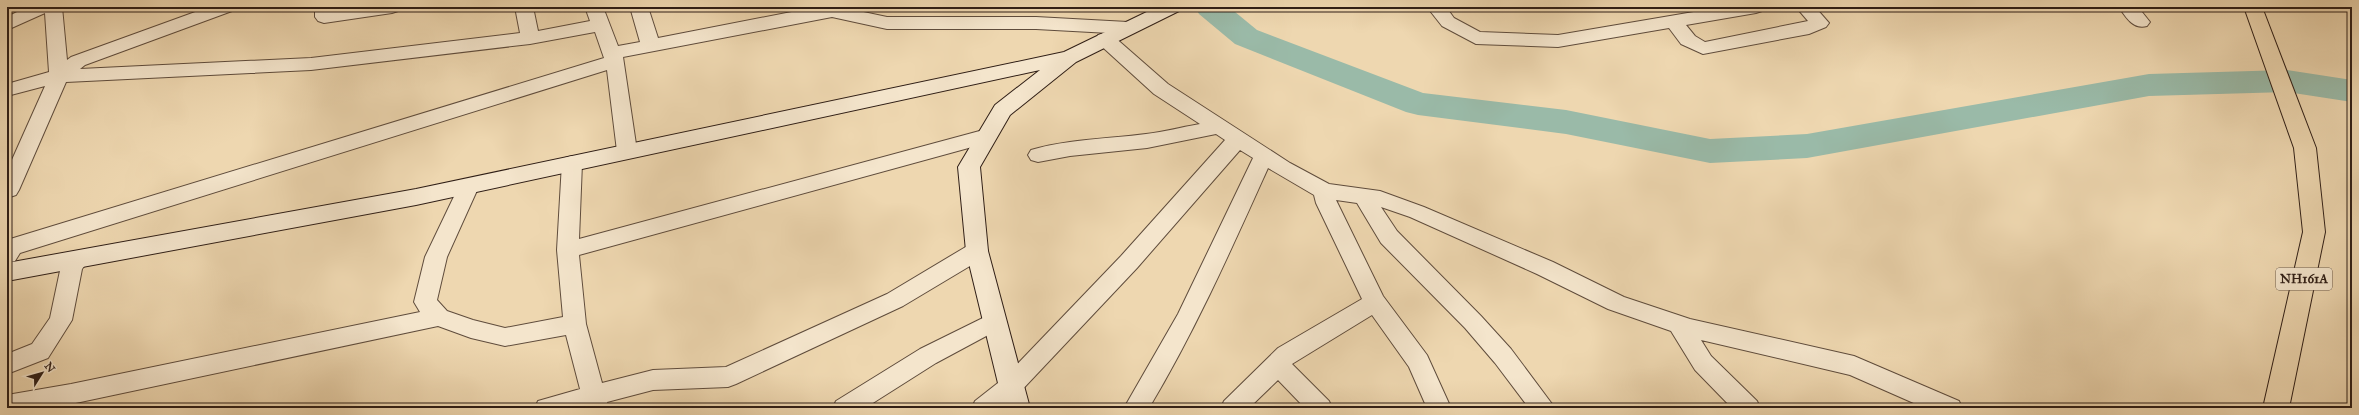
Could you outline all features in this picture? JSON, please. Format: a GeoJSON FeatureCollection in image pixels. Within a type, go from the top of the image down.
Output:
{"type":"FeatureCollection","features":[{"type":"Feature","properties":{"kind":"highway","name":"NH161A"},"geometry":{"type":"LineString","coordinates":[[2253,7],[2305,148],[2314,232],[2276,408]]}},
{"type":"Feature","properties":{"kind":"street"},"geometry":{"type":"LineString","coordinates":[[7,24],[42,7]]}},
{"type":"Feature","properties":{"kind":"street"},"geometry":{"type":"LineString","coordinates":[[7,191],[9,190],[58,76],[53,7]]}},
{"type":"Feature","properties":{"kind":"street"},"geometry":{"type":"LineString","coordinates":[[58,76],[78,60],[226,7]]}},
{"type":"Feature","properties":{"kind":"street"},"geometry":{"type":"LineString","coordinates":[[324,7],[324,17],[392,7]]}},
{"type":"Feature","properties":{"kind":"street"},"geometry":{"type":"LineString","coordinates":[[524,7],[530,38]]}},
{"type":"Feature","properties":{"kind":"street"},"geometry":{"type":"LineString","coordinates":[[594,7],[614,57],[627,151]]}},
{"type":"Feature","properties":{"kind":"street"},"geometry":{"type":"LineString","coordinates":[[639,7],[651,46]]}},
{"type":"Feature","properties":{"kind":"street"},"geometry":{"type":"LineString","coordinates":[[1015,7],[1036,23]]}},
{"type":"Feature","properties":{"kind":"street"},"geometry":{"type":"LineString","coordinates":[[1014,397],[977,251],[969,167],[1002,110],[1069,57],[1172,7]]}},
{"type":"Feature","properties":{"kind":"street"},"geometry":{"type":"LineString","coordinates":[[1436,7],[1448,22],[1476,38],[1558,41],[1756,7]]}},
{"type":"Feature","properties":{"kind":"street"},"geometry":{"type":"LineString","coordinates":[[1673,21],[1688,40],[1703,48],[1809,28],[1820,23],[1805,7]]}},
{"type":"Feature","properties":{"kind":"street"},"geometry":{"type":"LineString","coordinates":[[2128,7],[2141,22]]}},
{"type":"Feature","properties":{"kind":"street"},"geometry":{"type":"LineString","coordinates":[[7,255],[12,248],[614,57],[651,46],[829,9],[887,23],[1036,23],[1128,28]]}},
{"type":"Feature","properties":{"kind":"street"},"geometry":{"type":"LineString","coordinates":[[7,90],[58,76],[311,64],[530,38],[602,25]]}},
{"type":"Feature","properties":{"kind":"street"},"geometry":{"type":"LineString","coordinates":[[1105,40],[1161,89],[1264,156],[1324,191],[1380,199],[1417,212],[1545,268],[1616,303],[1679,325],[1854,366],[1950,408]]}},
{"type":"Feature","properties":{"kind":"street"},"geometry":{"type":"LineString","coordinates":[[7,272],[469,186],[1069,57]]}},
{"type":"Feature","properties":{"kind":"street"},"geometry":{"type":"LineString","coordinates":[[1038,155],[1070,149],[1147,141],[1219,127]]}},
{"type":"Feature","properties":{"kind":"street"},"geometry":{"type":"LineString","coordinates":[[568,250],[987,136]]}},
{"type":"Feature","properties":{"kind":"street"},"geometry":{"type":"LineString","coordinates":[[984,408],[1014,397],[1129,262],[1238,139]]}},
{"type":"Feature","properties":{"kind":"street"},"geometry":{"type":"LineString","coordinates":[[1136,408],[1158,374],[1200,293],[1264,156]]}},
{"type":"Feature","properties":{"kind":"street"},"geometry":{"type":"LineString","coordinates":[[572,163],[568,250],[575,324],[595,402]]}},
{"type":"Feature","properties":{"kind":"street"},"geometry":{"type":"LineString","coordinates":[[469,186],[432,265],[427,282],[425,302],[439,317],[471,329],[505,337],[575,324]]}},
{"type":"Feature","properties":{"kind":"street"},"geometry":{"type":"LineString","coordinates":[[1324,191],[1326,203],[1375,302],[1419,362],[1439,408]]}},
{"type":"Feature","properties":{"kind":"street"},"geometry":{"type":"LineString","coordinates":[[1363,196],[1390,237],[1473,322],[1503,356],[1542,408]]}},
{"type":"Feature","properties":{"kind":"street"},"geometry":{"type":"LineString","coordinates":[[546,408],[595,402],[652,380],[728,377],[895,300],[977,251]]}},
{"type":"Feature","properties":{"kind":"street"},"geometry":{"type":"LineString","coordinates":[[7,364],[40,351],[61,320],[72,266],[79,259]]}},
{"type":"Feature","properties":{"kind":"street"},"geometry":{"type":"LineString","coordinates":[[1234,408],[1278,365],[1286,355],[1375,302]]}},
{"type":"Feature","properties":{"kind":"street"},"geometry":{"type":"LineString","coordinates":[[7,405],[71,394],[439,317]]}},
{"type":"Feature","properties":{"kind":"street"},"geometry":{"type":"LineString","coordinates":[[845,408],[928,356],[995,321]]}},
{"type":"Feature","properties":{"kind":"street"},"geometry":{"type":"LineString","coordinates":[[1679,325],[1703,363],[1748,408]]}},
{"type":"Feature","properties":{"kind":"street"},"geometry":{"type":"LineString","coordinates":[[1278,365],[1320,408]]}},
{"type":"Feature","properties":{"kind":"waterway"},"geometry":{"type":"LineString","coordinates":[[1210,7],[1246,37],[1418,104],[1566,122],[1710,151],[1807,146],[2149,85],[2287,81],[2352,91]]}}]}
